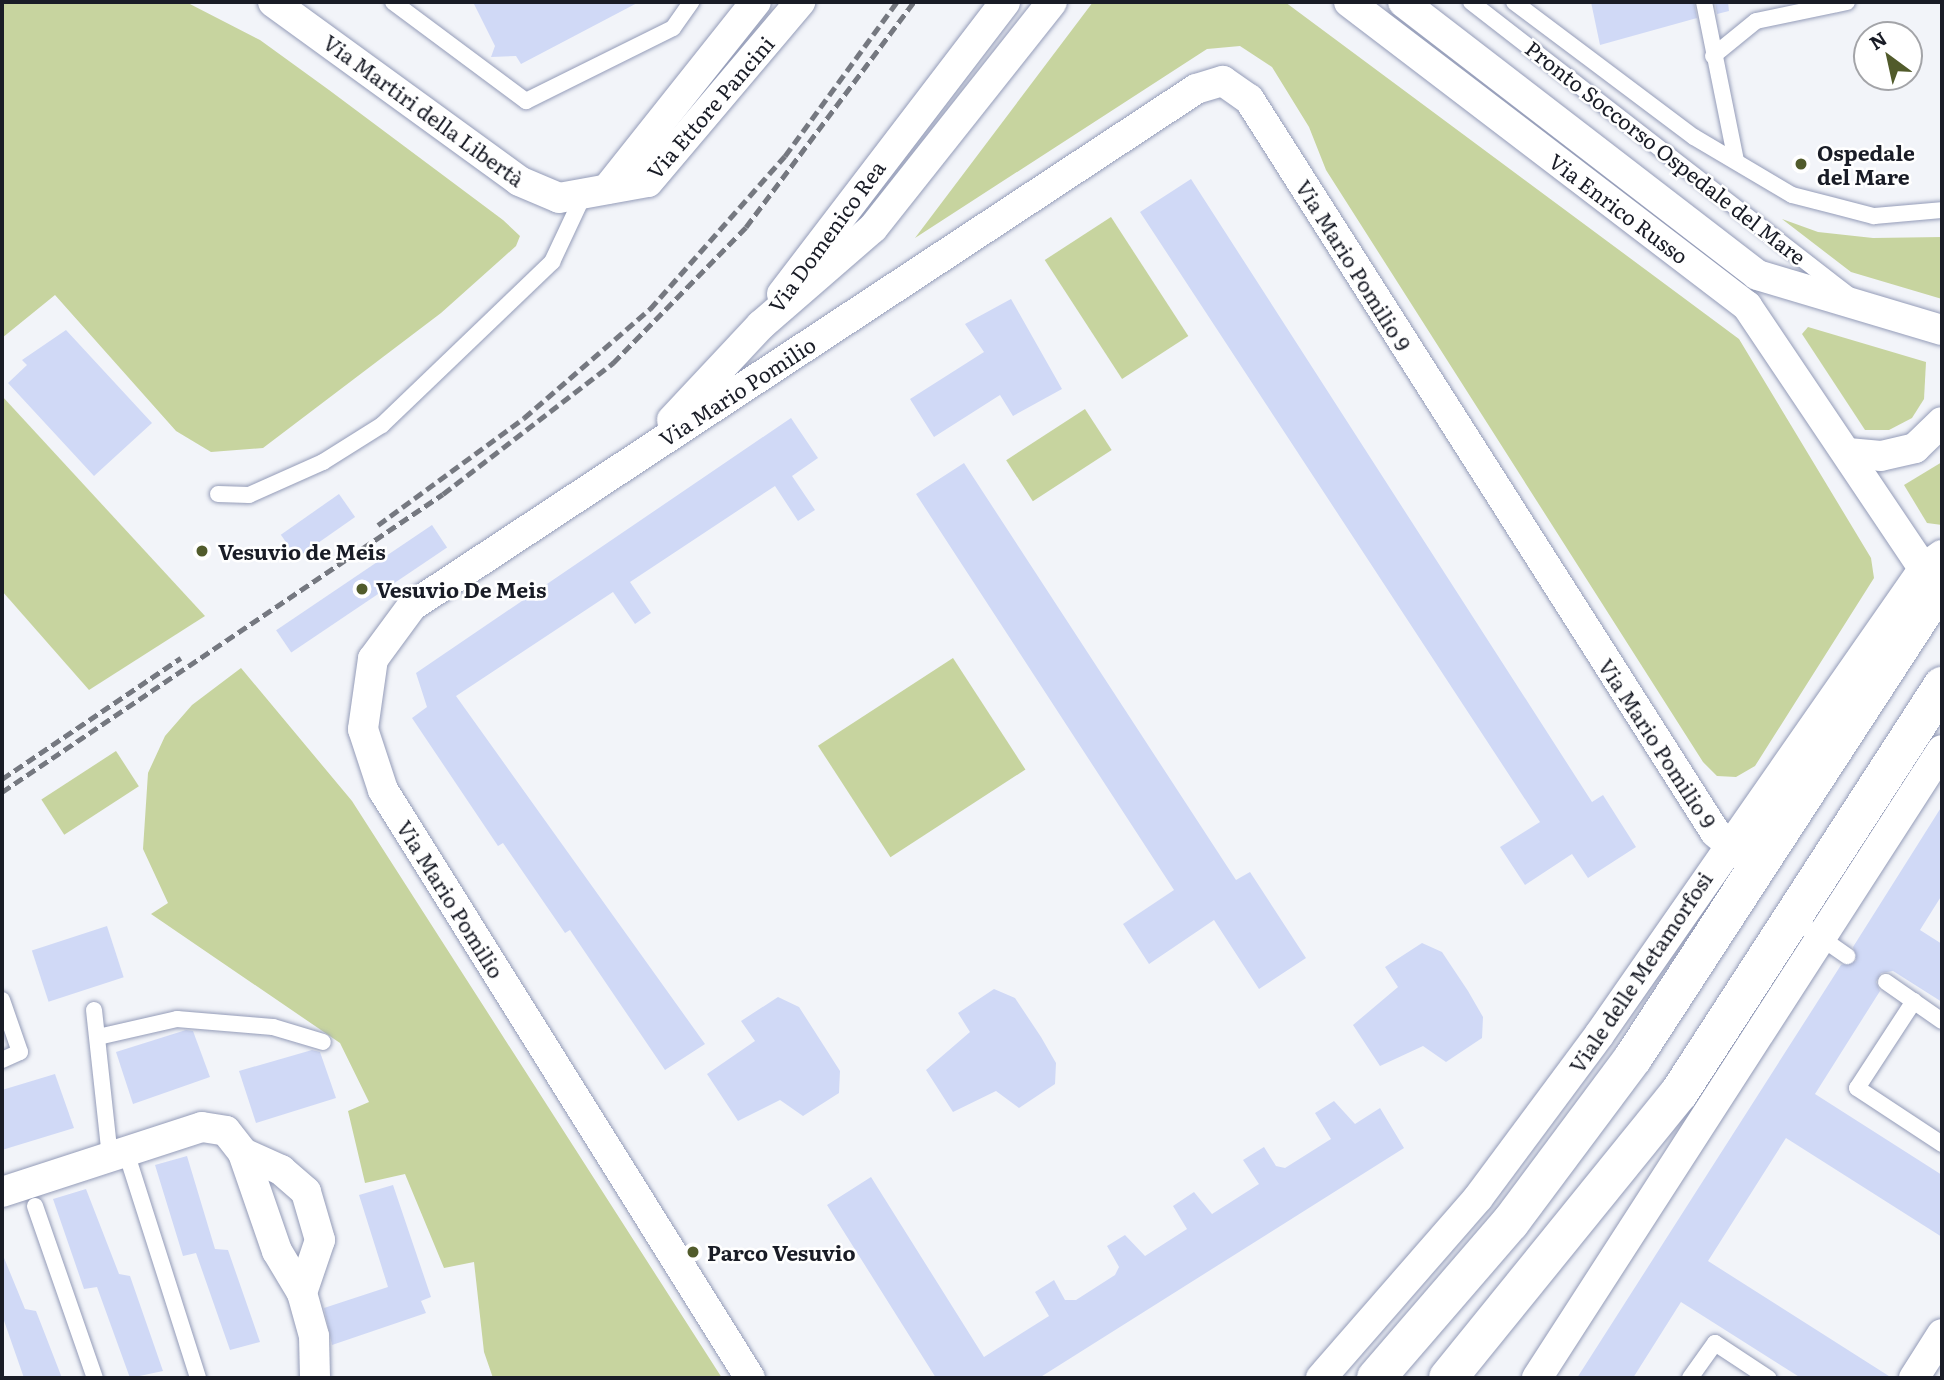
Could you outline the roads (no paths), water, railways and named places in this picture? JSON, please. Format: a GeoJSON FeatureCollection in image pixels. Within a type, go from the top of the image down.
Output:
{"type":"FeatureCollection","features":[{"type":"Feature","properties":{"kind":"street","name":"Via Martiri della Libertà"},"geometry":{"type":"LineString","coordinates":[[273,2],[519,181],[559,198],[595,192]]}},
{"type":"Feature","properties":{"kind":"street","name":"Via Ettore Pancini"},"geometry":{"type":"LineString","coordinates":[[595,192],[756,2]]}},
{"type":"Feature","properties":{"kind":"street","name":"Via Ettore Pancini"},"geometry":{"type":"LineString","coordinates":[[595,192],[648,182],[800,2]]}},
{"type":"Feature","properties":{"kind":"street","name":"Via Domenico Rea"},"geometry":{"type":"LineString","coordinates":[[761,325],[1005,2]]}},
{"type":"Feature","properties":{"kind":"street","name":"Via Domenico Rea"},"geometry":{"type":"LineString","coordinates":[[761,325],[873,228],[1052,2]]}},
{"type":"Feature","properties":{"kind":"street","name":"Via Enrico Russo"},"geometry":{"type":"LineString","coordinates":[[1349,2],[1747,306],[1848,453],[1938,577]]}},
{"type":"Feature","properties":{"kind":"street","name":"Via Enrico Russo"},"geometry":{"type":"LineString","coordinates":[[1403,2],[1757,275],[1942,330]]}},
{"type":"Feature","properties":{"kind":"street","name":"Via Mario Pomilio 9"},"geometry":{"type":"LineString","coordinates":[[833,327],[1196,89],[1223,81],[1236,88],[1727,845]]}},
{"type":"Feature","properties":{"kind":"street","name":"Via Mario Pomilio"},"geometry":{"type":"LineString","coordinates":[[606,477],[675,417],[761,325],[794,335],[833,327]]}},
{"type":"Feature","properties":{"kind":"street","name":"Via Mario Pomilio"},"geometry":{"type":"LineString","coordinates":[[750,1378],[383,790],[366,750],[365,683],[384,636],[399,618],[833,327]]}},
{"type":"Feature","properties":{"kind":"street"},"geometry":{"type":"LineString","coordinates":[[1848,453],[1881,456],[1915,448],[1942,422]]}},
{"type":"Feature","properties":{"kind":"street","name":"Viale delle Metamorfosi"},"geometry":{"type":"LineString","coordinates":[[1321,1378],[1478,1198],[1600,1035],[1727,845],[1938,577]]}},
{"type":"Feature","properties":{"kind":"street","name":"Viale delle Metamorfosi"},"geometry":{"type":"LineString","coordinates":[[1376,1378],[1510,1223],[1584,1124],[1757,868],[1938,577]]}},
{"type":"Feature","properties":{"kind":"street"},"geometry":{"type":"LineString","coordinates":[[1537,1378],[1806,928],[1942,686]]}},
{"type":"Feature","properties":{"kind":"street"},"geometry":{"type":"LineString","coordinates":[[1448,1378],[1679,1093],[1942,750]]}},
{"type":"Feature","properties":{"kind":"street"},"geometry":{"type":"LineString","coordinates":[[1727,845],[1757,868]]}},
{"type":"Feature","properties":{"kind":"street"},"geometry":{"type":"LineString","coordinates":[[2,1192],[210,1126],[226,1131],[243,1153],[277,1251],[302,1293],[314,1336],[315,1378]]}},
{"type":"Feature","properties":{"kind":"street"},"geometry":{"type":"LineString","coordinates":[[243,1153],[281,1170],[306,1192],[320,1240],[302,1293]]}},
{"type":"Feature","properties":{"kind":"street"},"geometry":{"type":"LineString","coordinates":[[1914,1378],[1942,1334]]}},
{"type":"Feature","properties":{"kind":"lane"},"geometry":{"type":"LineString","coordinates":[[393,2],[526,102],[673,28],[691,2]]}},
{"type":"Feature","properties":{"kind":"lane","name":"Pronto Soccorso Ospedale del Mare"},"geometry":{"type":"LineString","coordinates":[[1471,2],[1860,304]]}},
{"type":"Feature","properties":{"kind":"lane"},"geometry":{"type":"LineString","coordinates":[[1514,2],[1694,136],[1792,195],[1874,216],[1942,210]]}},
{"type":"Feature","properties":{"kind":"lane"},"geometry":{"type":"LineString","coordinates":[[1704,2],[1736,160]]}},
{"type":"Feature","properties":{"kind":"lane"},"geometry":{"type":"LineString","coordinates":[[1713,56],[1756,21],[1847,2]]}},
{"type":"Feature","properties":{"kind":"lane"},"geometry":{"type":"LineString","coordinates":[[218,494],[249,495],[323,462],[382,425],[552,262],[595,192]]}},
{"type":"Feature","properties":{"kind":"lane"},"geometry":{"type":"LineString","coordinates":[[1806,928],[1847,956]]}},
{"type":"Feature","properties":{"kind":"lane"},"geometry":{"type":"LineString","coordinates":[[1886,982],[1942,1021]]}},
{"type":"Feature","properties":{"kind":"lane"},"geometry":{"type":"LineString","coordinates":[[2,1000],[20,1052],[2,1060]]}},
{"type":"Feature","properties":{"kind":"lane"},"geometry":{"type":"LineString","coordinates":[[1914,1001],[1857,1088],[1942,1144]]}},
{"type":"Feature","properties":{"kind":"lane"},"geometry":{"type":"LineString","coordinates":[[94,1010],[118,1155],[198,1378]]}},
{"type":"Feature","properties":{"kind":"lane"},"geometry":{"type":"LineString","coordinates":[[98,1037],[177,1019],[274,1027],[323,1042]]}},
{"type":"Feature","properties":{"kind":"lane"},"geometry":{"type":"LineString","coordinates":[[35,1206],[95,1378]]}},
{"type":"Feature","properties":{"kind":"lane"},"geometry":{"type":"LineString","coordinates":[[1690,1378],[1716,1343],[1768,1378]]}},
{"type":"Feature","properties":{"kind":"railway"},"geometry":{"type":"LineString","coordinates":[[378,525],[524,418],[650,309],[785,156],[897,2]]}},
{"type":"Feature","properties":{"kind":"railway"},"geometry":{"type":"LineString","coordinates":[[2,792],[443,494],[613,363],[746,227],[914,2]]}},
{"type":"Feature","properties":{"kind":"railway"},"geometry":{"type":"LineString","coordinates":[[2,779],[181,658]]}},
{"type":"Feature","properties":{"kind":"place","name":"Ospedale del Mare"},"geometry":{"type":"Point","coordinates":[1801,164]}},
{"type":"Feature","properties":{"kind":"place","name":"Vesuvio de Meis"},"geometry":{"type":"Point","coordinates":[202,551]}},
{"type":"Feature","properties":{"kind":"place","name":"Vesuvio De Meis"},"geometry":{"type":"Point","coordinates":[362,589]}},
{"type":"Feature","properties":{"kind":"place","name":"Parco Vesuvio"},"geometry":{"type":"Point","coordinates":[693,1252]}}]}
